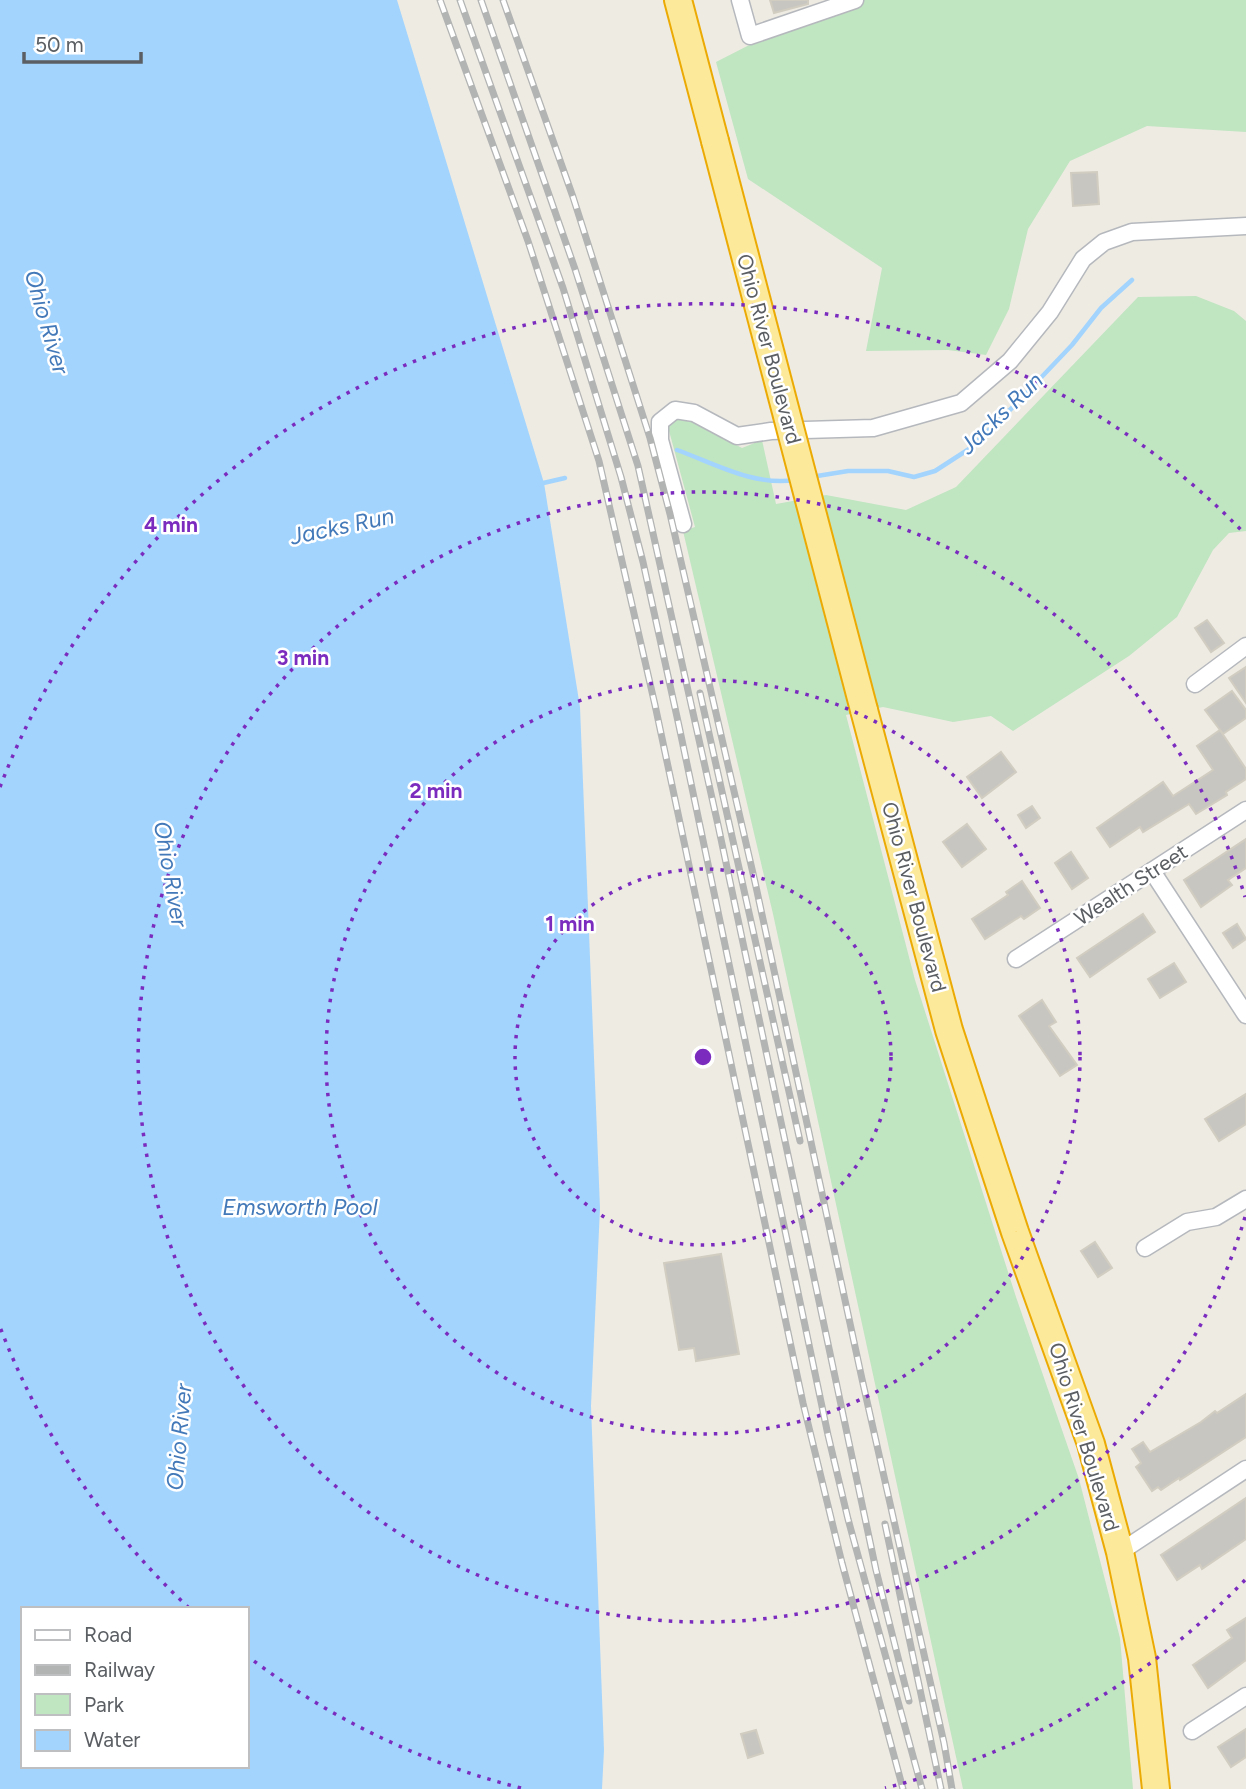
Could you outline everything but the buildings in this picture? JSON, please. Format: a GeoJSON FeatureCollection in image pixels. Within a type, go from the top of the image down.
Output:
{"type":"FeatureCollection","features":[{"type":"Feature","properties":{"kind":"highway","name":"Ohio River Boulevard"},"geometry":{"type":"LineString","coordinates":[[678,0],[950,1030],[1015,1232],[1091,1444],[1120,1552],[1142,1658],[1156,1789]]}},
{"type":"Feature","properties":{"kind":"street"},"geometry":{"type":"LineString","coordinates":[[740,0],[750,36],[855,0]]}},
{"type":"Feature","properties":{"kind":"street"},"geometry":{"type":"LineString","coordinates":[[683,524],[660,440],[660,422],[675,410],[694,413],[737,436],[771,431],[873,428],[961,403],[1010,361],[1049,312],[1083,259],[1104,242],[1132,232],[1246,226]]}},
{"type":"Feature","properties":{"kind":"street"},"geometry":{"type":"LineString","coordinates":[[1195,684],[1246,646]]}},
{"type":"Feature","properties":{"kind":"street","name":"Wealth Street"},"geometry":{"type":"LineString","coordinates":[[1016,959],[1246,810]]}},
{"type":"Feature","properties":{"kind":"street"},"geometry":{"type":"LineString","coordinates":[[1152,871],[1246,1015]]}},
{"type":"Feature","properties":{"kind":"street"},"geometry":{"type":"LineString","coordinates":[[1145,1248],[1187,1222],[1216,1217],[1246,1199]]}},
{"type":"Feature","properties":{"kind":"street"},"geometry":{"type":"LineString","coordinates":[[1120,1552],[1246,1469]]}},
{"type":"Feature","properties":{"kind":"street"},"geometry":{"type":"LineString","coordinates":[[1192,1731],[1246,1696]]}},
{"type":"Feature","properties":{"kind":"green space"},"geometry":{"type":"Polygon","coordinates":[[[837,0],[1246,0],[1246,132],[1147,126],[1070,161],[1028,229],[1009,309],[986,355],[948,350],[866,351],[882,268],[748,179],[716,62],[837,0]]]}},
{"type":"Feature","properties":{"kind":"green space"},"geometry":{"type":"Polygon","coordinates":[[[1196,296],[1234,311],[1246,321],[1246,531],[1229,533],[1213,550],[1177,617],[1129,656],[1013,731],[991,716],[953,722],[883,707],[846,715],[915,980],[1016,1297],[1079,1479],[1120,1638],[1133,1789],[963,1789],[773,914],[683,531],[695,527],[668,427],[678,419],[692,422],[742,448],[762,440],[776,504],[826,495],[906,510],[956,487],[1138,297],[1196,296]]]}},
{"type":"Feature","properties":{"kind":"water","name":"Emsworth Pool"},"geometry":{"type":"Polygon","coordinates":[[[0,0],[397,0],[544,483],[580,707],[600,1208],[591,1406],[604,1750],[602,1789],[0,1789],[0,0]]]}},
{"type":"Feature","properties":{"kind":"waterway","name":"Jacks Run"},"geometry":{"type":"LineString","coordinates":[[811,477],[848,471],[888,471],[914,477],[935,471],[969,449],[1015,405],[1072,345],[1101,308],[1132,280]]}},
{"type":"Feature","properties":{"kind":"waterway","name":"Jacks Run"},"geometry":{"type":"LineString","coordinates":[[677,450],[749,477],[795,480]]}},
{"type":"Feature","properties":{"kind":"waterway","name":"Jacks Run"},"geometry":{"type":"LineString","coordinates":[[539,484],[565,478]]}},
{"type":"Feature","properties":{"kind":"railway"},"geometry":{"type":"LineString","coordinates":[[440,0],[528,241],[599,461],[655,705],[803,1403],[842,1563],[903,1789]]}},
{"type":"Feature","properties":{"kind":"railway"},"geometry":{"type":"LineString","coordinates":[[460,0],[563,288],[621,477],[643,562],[828,1435],[848,1519],[922,1789]]}},
{"type":"Feature","properties":{"kind":"railway"},"geometry":{"type":"LineString","coordinates":[[481,0],[575,269],[638,466],[718,825],[876,1570],[909,1701]]}},
{"type":"Feature","properties":{"kind":"railway"},"geometry":{"type":"LineString","coordinates":[[503,0],[573,197],[650,438],[670,514],[755,882],[952,1789]]}},
{"type":"Feature","properties":{"kind":"railway"},"geometry":{"type":"LineString","coordinates":[[700,693],[800,1141]]}},
{"type":"Feature","properties":{"kind":"railway"},"geometry":{"type":"LineString","coordinates":[[885,1524],[941,1789]]}},
{"type":"Feature","properties":{"kind":"water label","name":"Ohio River"},"geometry":{"type":"Point","coordinates":[47,322]}},
{"type":"Feature","properties":{"kind":"water label","name":"Ohio River"},"geometry":{"type":"Point","coordinates":[171,874]}},
{"type":"Feature","properties":{"kind":"water label","name":"Ohio River"},"geometry":{"type":"Point","coordinates":[179,1437]}}]}
